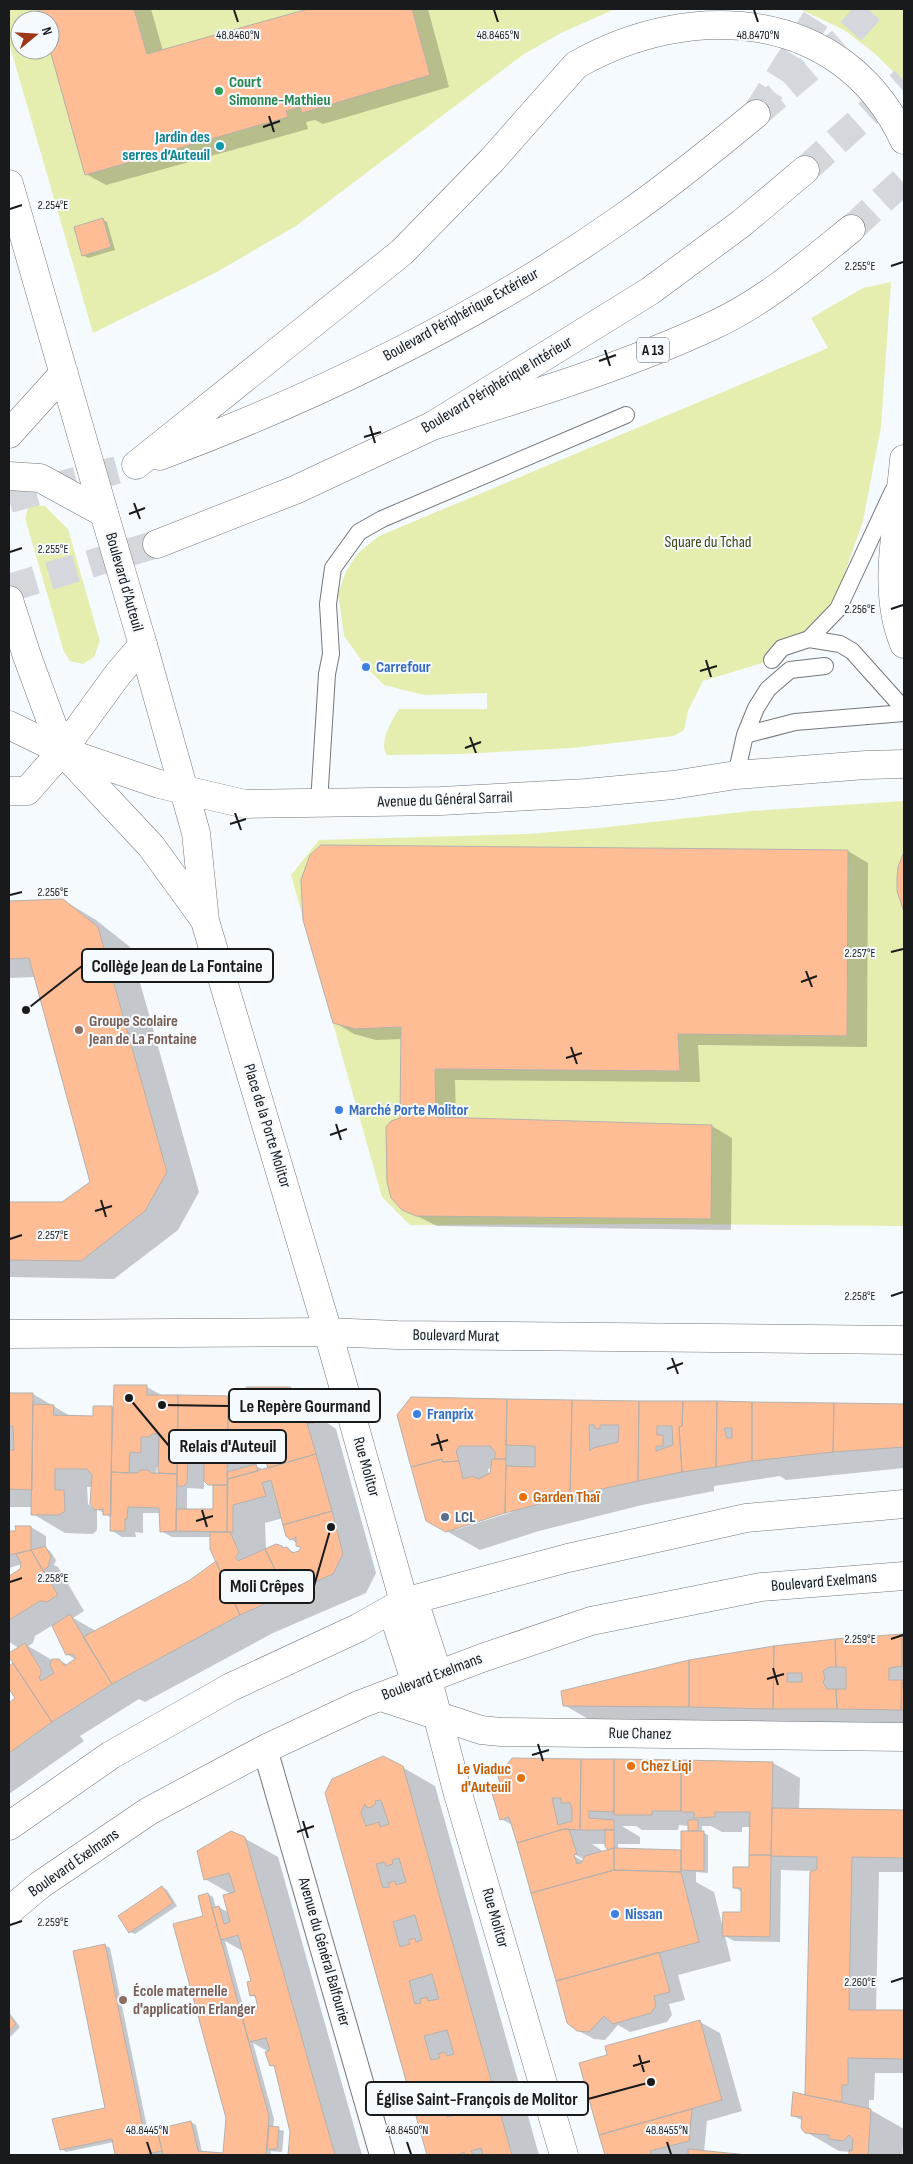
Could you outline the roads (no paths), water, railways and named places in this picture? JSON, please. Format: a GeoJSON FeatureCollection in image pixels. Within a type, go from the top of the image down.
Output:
{"type":"FeatureCollection","features":[{"type":"Feature","properties":{"kind":"main road","name":"Boulevard Périphérique Extérieur"},"geometry":{"type":"LineString","coordinates":[[756,114],[672,182],[621,219],[519,285],[437,332],[342,380],[245,423],[136,465],[402,252],[492,160],[576,65],[590,53],[630,31],[670,18],[710,12],[745,16],[785,26],[839,56],[869,83],[885,104],[904,140]]}},
{"type":"Feature","properties":{"kind":"main road","name":"Boulevard Périphérique Intérieur"},"geometry":{"type":"LineString","coordinates":[[157,544],[295,490],[432,426],[650,291],[742,223],[805,170]]}},
{"type":"Feature","properties":{"kind":"main road","name":"Boulevard d'Auteuil"},"geometry":{"type":"LineString","coordinates":[[9,184],[185,790]]}},
{"type":"Feature","properties":{"kind":"main road","name":"A 13"},"geometry":{"type":"LineString","coordinates":[[432,426],[588,376],[715,324],[751,304],[807,265],[851,229]]}},
{"type":"Feature","properties":{"kind":"main road"},"geometry":{"type":"LineString","coordinates":[[9,434],[64,373]]}},
{"type":"Feature","properties":{"kind":"main road"},"geometry":{"type":"LineString","coordinates":[[904,464],[894,550],[894,594],[897,621],[904,644]]}},
{"type":"Feature","properties":{"kind":"main road"},"geometry":{"type":"LineString","coordinates":[[9,476],[40,478],[104,513]]}},
{"type":"Feature","properties":{"kind":"main road"},"geometry":{"type":"LineString","coordinates":[[9,600],[27,656],[62,751]]}},
{"type":"Feature","properties":{"kind":"main road"},"geometry":{"type":"LineString","coordinates":[[9,792],[27,791],[62,751],[118,674],[142,645]]}},
{"type":"Feature","properties":{"kind":"main road"},"geometry":{"type":"LineString","coordinates":[[9,725],[62,751]]}},
{"type":"Feature","properties":{"kind":"main road","name":"Avenue du Général Sarrail"},"geometry":{"type":"LineString","coordinates":[[62,751],[159,784],[245,804],[441,801],[586,793],[673,785],[736,775],[904,764]]}},
{"type":"Feature","properties":{"kind":"main road","name":"Place de la Porte Molitor"},"geometry":{"type":"LineString","coordinates":[[62,751],[151,846],[205,921]]}},
{"type":"Feature","properties":{"kind":"main road","name":"Place de la Porte Molitor"},"geometry":{"type":"LineString","coordinates":[[185,790],[196,833],[205,921],[328,1332]]}},
{"type":"Feature","properties":{"kind":"main road","name":"Boulevard Murat"},"geometry":{"type":"LineString","coordinates":[[9,1334],[328,1332],[396,1335],[904,1340]]}},
{"type":"Feature","properties":{"kind":"main road","name":"Rue Molitor"},"geometry":{"type":"LineString","coordinates":[[328,1332],[404,1602]]}},
{"type":"Feature","properties":{"kind":"main road"},"geometry":{"type":"LineString","coordinates":[[9,1826],[111,1756],[222,1692],[358,1628],[404,1602],[568,1558],[746,1518],[904,1504]]}},
{"type":"Feature","properties":{"kind":"main road","name":"Boulevard Exelmans"},"geometry":{"type":"LineString","coordinates":[[9,1911],[40,1886],[149,1811],[265,1749],[381,1697],[482,1658],[591,1621],[761,1587],[904,1576]]}},
{"type":"Feature","properties":{"kind":"main road"},"geometry":{"type":"LineString","coordinates":[[404,1602],[395,1619],[412,1671],[428,1680]]}},
{"type":"Feature","properties":{"kind":"main road","name":"Rue Molitor"},"geometry":{"type":"LineString","coordinates":[[428,1680],[458,1794],[564,2155]]}},
{"type":"Feature","properties":{"kind":"main road","name":"Rue Chanez"},"geometry":{"type":"LineString","coordinates":[[381,1697],[481,1730],[501,1732],[904,1736]]}},
{"type":"Feature","properties":{"kind":"street","name":"Avenue du Général Balfourier"},"geometry":{"type":"LineString","coordinates":[[265,1749],[382,2155]]}},
{"type":"Feature","properties":{"kind":"lane"},"geometry":{"type":"LineString","coordinates":[[319,803],[327,674],[331,654],[328,604],[334,568],[359,532],[382,519],[626,415]]}},
{"type":"Feature","properties":{"kind":"lane"},"geometry":{"type":"LineString","coordinates":[[772,660],[782,648],[808,639],[838,609],[904,464]]}},
{"type":"Feature","properties":{"kind":"lane"},"geometry":{"type":"LineString","coordinates":[[808,639],[840,644],[852,651],[904,709]]}},
{"type":"Feature","properties":{"kind":"lane"},"geometry":{"type":"LineString","coordinates":[[736,775],[745,735],[756,708],[768,689],[790,670],[825,666]]}},
{"type":"Feature","properties":{"kind":"lane"},"geometry":{"type":"LineString","coordinates":[[745,735],[795,722],[904,713]]}},
{"type":"Feature","properties":{"kind":"tunnel"},"geometry":{"type":"LineString","coordinates":[[756,114],[822,9]]}},
{"type":"Feature","properties":{"kind":"tunnel"},"geometry":{"type":"LineString","coordinates":[[756,114],[845,38],[871,9]]}},
{"type":"Feature","properties":{"kind":"tunnel"},"geometry":{"type":"LineString","coordinates":[[805,170],[904,81]]}},
{"type":"Feature","properties":{"kind":"tunnel"},"geometry":{"type":"LineString","coordinates":[[851,229],[904,180]]}},
{"type":"Feature","properties":{"kind":"tunnel"},"geometry":{"type":"LineString","coordinates":[[9,499],[136,465]]}},
{"type":"Feature","properties":{"kind":"tunnel"},"geometry":{"type":"LineString","coordinates":[[9,588],[157,544]]}},
{"type":"Feature","properties":{"kind":"place","name":"Court Simonne-Mathieu"},"geometry":{"type":"Point","coordinates":[219,91]}},
{"type":"Feature","properties":{"kind":"place","name":"Jardin des serres d’Auteuil"},"geometry":{"type":"Point","coordinates":[220,146]}},
{"type":"Feature","properties":{"kind":"place","name":"Carrefour"},"geometry":{"type":"Point","coordinates":[366,667]}},
{"type":"Feature","properties":{"kind":"place","name":"Collège Jean de La Fontaine"},"geometry":{"type":"Point","coordinates":[26,1010]}},
{"type":"Feature","properties":{"kind":"place","name":"Groupe Scolaire Jean de La Fontaine"},"geometry":{"type":"Point","coordinates":[79,1030]}},
{"type":"Feature","properties":{"kind":"place","name":"Marché Porte Molitor"},"geometry":{"type":"Point","coordinates":[339,1110]}},
{"type":"Feature","properties":{"kind":"place","name":"Relais d'Auteuil"},"geometry":{"type":"Point","coordinates":[129,1398]}},
{"type":"Feature","properties":{"kind":"place","name":"Le Repère Gourmand"},"geometry":{"type":"Point","coordinates":[162,1405]}},
{"type":"Feature","properties":{"kind":"place","name":"Franprix"},"geometry":{"type":"Point","coordinates":[417,1414]}},
{"type":"Feature","properties":{"kind":"place","name":"Garden Thaï"},"geometry":{"type":"Point","coordinates":[523,1497]}},
{"type":"Feature","properties":{"kind":"place","name":"LCL"},"geometry":{"type":"Point","coordinates":[445,1517]}},
{"type":"Feature","properties":{"kind":"place","name":"Moli Crêpes"},"geometry":{"type":"Point","coordinates":[331,1527]}},
{"type":"Feature","properties":{"kind":"place","name":"Chez Liqi"},"geometry":{"type":"Point","coordinates":[631,1766]}},
{"type":"Feature","properties":{"kind":"place","name":"Le Viaduc d'Auteuil"},"geometry":{"type":"Point","coordinates":[521,1778]}},
{"type":"Feature","properties":{"kind":"place","name":"Nissan"},"geometry":{"type":"Point","coordinates":[615,1914]}},
{"type":"Feature","properties":{"kind":"place","name":"École maternelle d'application Erlanger"},"geometry":{"type":"Point","coordinates":[123,2000]}},
{"type":"Feature","properties":{"kind":"place","name":"Église Saint-François de Molitor"},"geometry":{"type":"Point","coordinates":[651,2082]}},
{"type":"Feature","properties":{"kind":"park label","name":"Square du Tchad"},"geometry":{"type":"Point","coordinates":[708,542]}}]}
